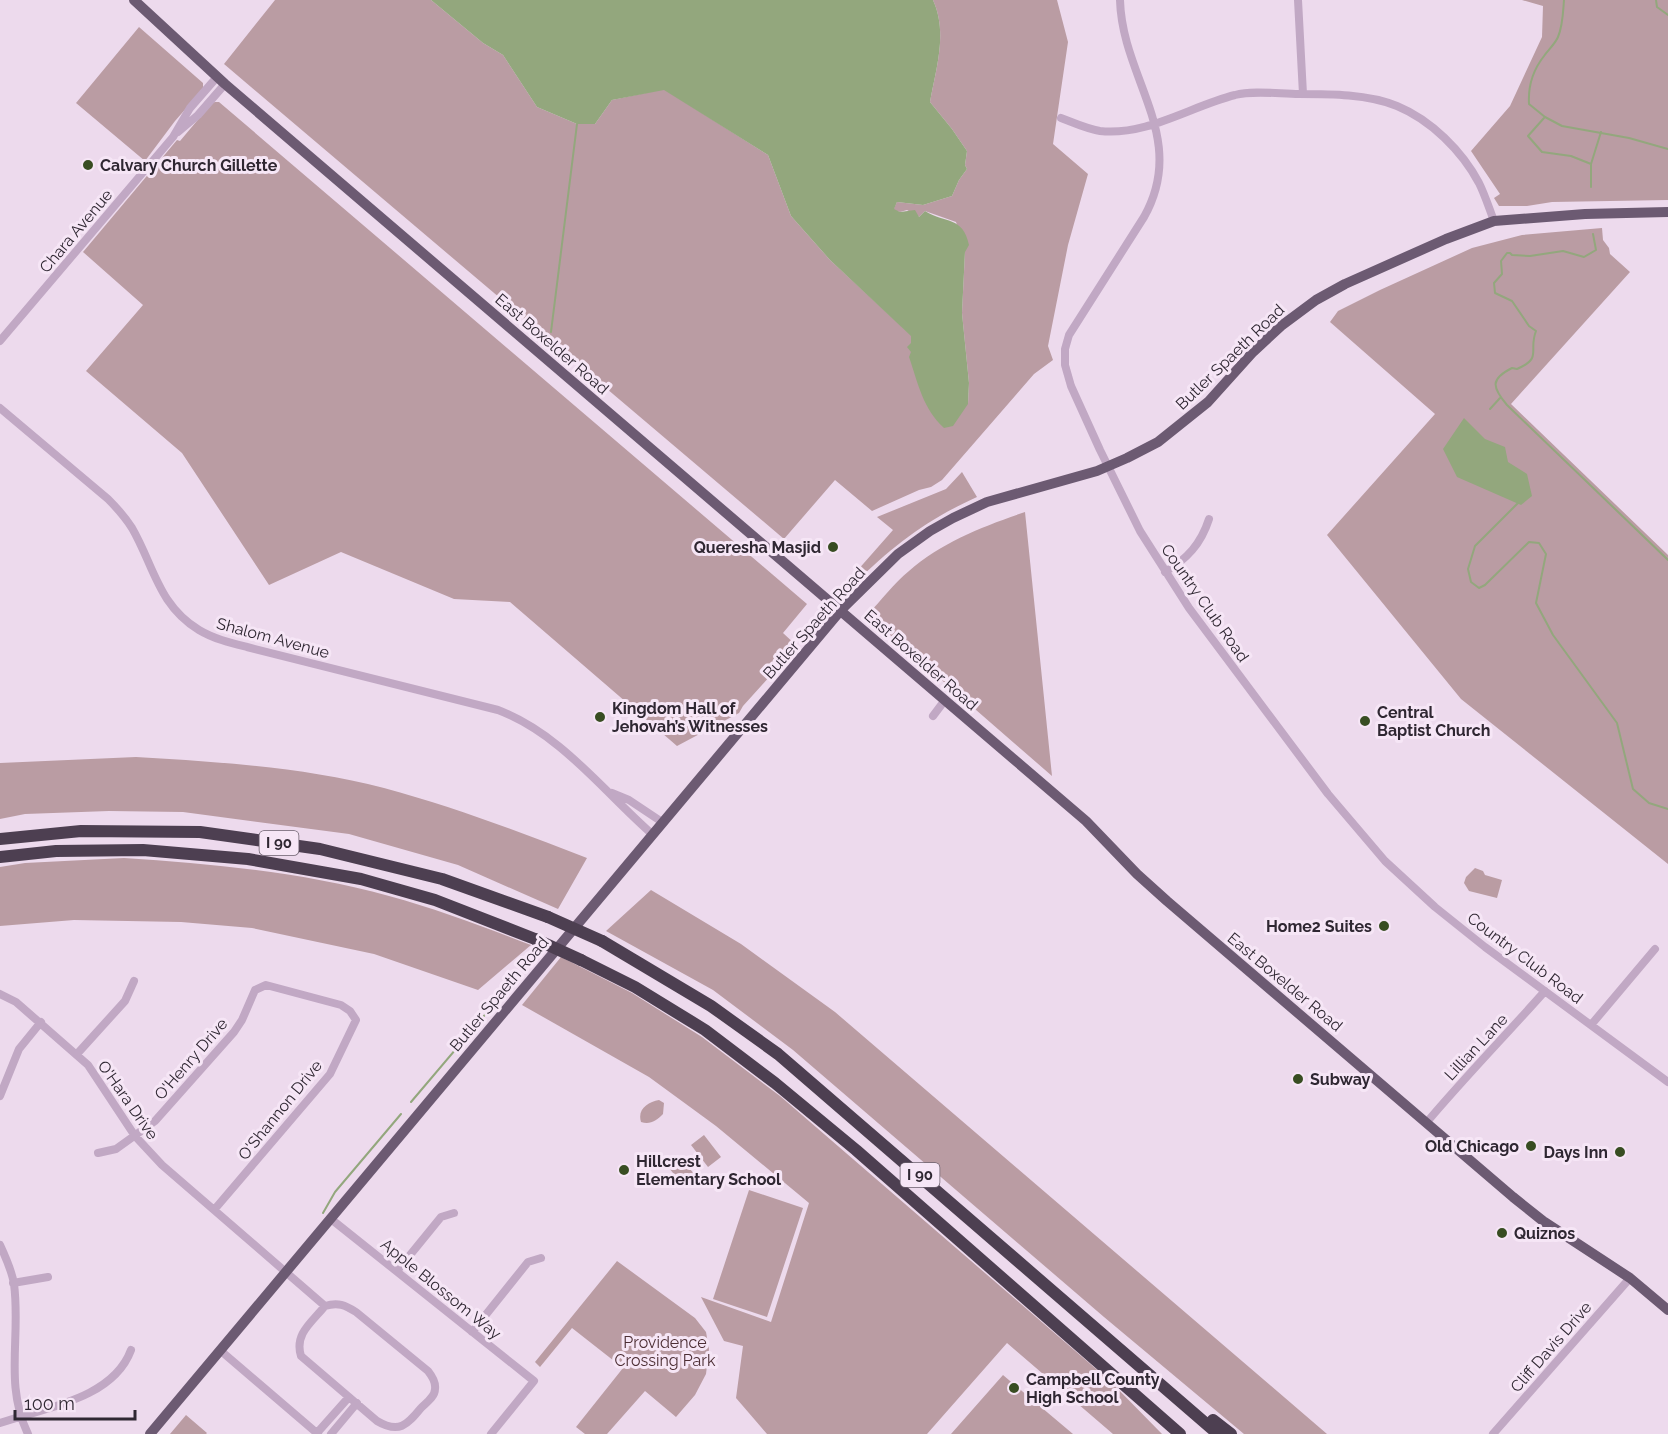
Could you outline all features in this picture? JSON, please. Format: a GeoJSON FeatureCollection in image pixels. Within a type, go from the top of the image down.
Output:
{"type":"FeatureCollection","features":[{"type":"Feature","properties":{"kind":"highway","name":"I 90"},"geometry":{"type":"LineString","coordinates":[[0,839],[81,831],[200,832],[309,847],[442,879],[548,917],[603,941],[711,1006],[778,1054],[1218,1434]]}},
{"type":"Feature","properties":{"kind":"highway","name":"I 90"},"geometry":{"type":"LineString","coordinates":[[0,857],[56,851],[143,850],[248,859],[361,879],[435,900],[535,939],[581,960],[635,987],[705,1030],[776,1083],[856,1150],[1180,1434]]}},
{"type":"Feature","properties":{"kind":"highway","name":"I 90"},"geometry":{"type":"LineString","coordinates":[[1049,1288],[1231,1434]]}},
{"type":"Feature","properties":{"kind":"highway","name":"I 90"},"geometry":{"type":"LineString","coordinates":[[1085,1353],[1169,1434]]}},
{"type":"Feature","properties":{"kind":"main road","name":"East Boxelder Road"},"geometry":{"type":"LineString","coordinates":[[134,0],[221,80],[1086,821],[1137,874],[1167,901],[1543,1221],[1630,1278],[1668,1310]]}},
{"type":"Feature","properties":{"kind":"main road","name":"Butler Spaeth Road"},"geometry":{"type":"LineString","coordinates":[[150,1434],[841,610],[898,554],[930,531],[987,502],[1109,466],[1158,442],[1186,422],[1208,402],[1253,352],[1281,326],[1316,300],[1381,267],[1494,221],[1585,214],[1668,212]]}},
{"type":"Feature","properties":{"kind":"street","name":"Country Club Road"},"geometry":{"type":"LineString","coordinates":[[1120,0],[1125,39],[1161,150],[1160,173],[1153,201],[1069,335],[1065,349],[1065,364],[1071,386],[1140,531],[1188,608],[1328,794],[1394,870],[1485,947],[1668,1082]]}},
{"type":"Feature","properties":{"kind":"street"},"geometry":{"type":"LineString","coordinates":[[1298,0],[1303,94]]}},
{"type":"Feature","properties":{"kind":"street","name":"Chara Avenue"},"geometry":{"type":"LineString","coordinates":[[0,341],[172,137],[198,115],[221,80]]}},
{"type":"Feature","properties":{"kind":"street"},"geometry":{"type":"LineString","coordinates":[[1061,118],[1101,131],[1132,130],[1237,94],[1303,94],[1374,99],[1397,106],[1430,125],[1465,162],[1479,183],[1494,221]]}},
{"type":"Feature","properties":{"kind":"street","name":"Shalom Avenue"},"geometry":{"type":"LineString","coordinates":[[0,408],[121,513],[132,529],[168,603],[186,622],[201,632],[247,647],[498,710],[517,718],[540,732],[611,792],[623,808],[652,834]]}},
{"type":"Feature","properties":{"kind":"street"},"geometry":{"type":"LineString","coordinates":[[1165,572],[1187,557],[1198,546],[1209,519]]}},
{"type":"Feature","properties":{"kind":"street"},"geometry":{"type":"LineString","coordinates":[[933,716],[945,700]]}},
{"type":"Feature","properties":{"kind":"street","name":"Shalom Avenue"},"geometry":{"type":"LineString","coordinates":[[611,792],[629,800],[662,822]]}},
{"type":"Feature","properties":{"kind":"street"},"geometry":{"type":"LineString","coordinates":[[1591,1024],[1655,949]]}},
{"type":"Feature","properties":{"kind":"street"},"geometry":{"type":"LineString","coordinates":[[77,1054],[125,1000],[134,981]]}},
{"type":"Feature","properties":{"kind":"street","name":"O'Shannon Drive"},"geometry":{"type":"LineString","coordinates":[[214,1210],[330,1074],[356,1020],[350,1011],[341,1005],[266,985],[255,990]]}},
{"type":"Feature","properties":{"kind":"street","name":"O'Henry Drive"},"geometry":{"type":"LineString","coordinates":[[98,1153],[116,1149],[155,1121],[234,1032],[255,990]]}},
{"type":"Feature","properties":{"kind":"street","name":"Lillian Lane"},"geometry":{"type":"LineString","coordinates":[[1426,1122],[1545,990]]}},
{"type":"Feature","properties":{"kind":"street","name":"O'Hara Drive"},"geometry":{"type":"LineString","coordinates":[[0,994],[16,1002],[41,1022],[88,1065],[135,1136],[162,1165],[325,1305]]}},
{"type":"Feature","properties":{"kind":"street"},"geometry":{"type":"LineString","coordinates":[[0,1096],[19,1049],[41,1022]]}},
{"type":"Feature","properties":{"kind":"street"},"geometry":{"type":"LineString","coordinates":[[397,1271],[441,1217],[454,1213]]}},
{"type":"Feature","properties":{"kind":"street","name":"Apple Blossom Way"},"geometry":{"type":"LineString","coordinates":[[331,1218],[534,1381],[491,1434]]}},
{"type":"Feature","properties":{"kind":"street"},"geometry":{"type":"LineString","coordinates":[[0,1245],[14,1283],[14,1388],[19,1416],[28,1434]]}},
{"type":"Feature","properties":{"kind":"street"},"geometry":{"type":"LineString","coordinates":[[472,1332],[528,1262],[541,1258]]}},
{"type":"Feature","properties":{"kind":"street"},"geometry":{"type":"LineString","coordinates":[[14,1283],[48,1277]]}},
{"type":"Feature","properties":{"kind":"street","name":"Cliff Davis Drive"},"geometry":{"type":"LineString","coordinates":[[1492,1434],[1630,1278]]}},
{"type":"Feature","properties":{"kind":"street"},"geometry":{"type":"LineString","coordinates":[[325,1305],[345,1305],[356,1312],[428,1371],[434,1378],[436,1387],[434,1395],[406,1425],[397,1428],[387,1427],[349,1397],[301,1356],[298,1346],[300,1335],[325,1305]]}},
{"type":"Feature","properties":{"kind":"street"},"geometry":{"type":"LineString","coordinates":[[0,1423],[80,1397],[99,1388],[113,1378],[127,1362],[131,1350]]}},
{"type":"Feature","properties":{"kind":"street"},"geometry":{"type":"LineString","coordinates":[[221,1351],[318,1434],[349,1397]]}},
{"type":"Feature","properties":{"kind":"street"},"geometry":{"type":"LineString","coordinates":[[331,1434],[357,1403]]}},
{"type":"Feature","properties":{"kind":"green space"},"geometry":{"type":"Polygon","coordinates":[[[275,0],[431,0],[483,43],[503,55],[537,107],[577,124],[595,124],[612,100],[664,89],[768,155],[791,216],[830,260],[912,336],[911,343],[968,404],[969,383],[962,313],[965,252],[956,222],[925,211],[919,217],[907,210],[900,212],[893,210],[897,202],[923,205],[952,196],[967,169],[965,165],[967,151],[930,102],[938,63],[940,38],[940,25],[933,0],[1057,0],[1068,42],[1053,144],[1088,174],[1068,245],[1048,346],[1053,360],[1034,374],[942,480],[931,487],[872,511],[835,480],[784,539],[224,64],[275,0]]]}},
{"type":"Feature","properties":{"kind":"green space"},"geometry":{"type":"Polygon","coordinates":[[[1522,0],[1668,0],[1668,200],[1552,202],[1527,206],[1499,206],[1494,198],[1500,194],[1471,151],[1510,106],[1542,37],[1543,6],[1522,0]]]}},
{"type":"Feature","properties":{"kind":"green space"},"geometry":{"type":"Polygon","coordinates":[[[139,27],[203,83],[203,89],[145,161],[76,103],[139,27]]]}},
{"type":"Feature","properties":{"kind":"green space"},"geometry":{"type":"Polygon","coordinates":[[[215,102],[219,102],[807,604],[783,633],[797,646],[739,713],[677,746],[510,602],[454,599],[341,552],[269,585],[182,453],[86,371],[143,305],[83,252],[177,140],[180,141],[215,102]]]}},
{"type":"Feature","properties":{"kind":"green space"},"geometry":{"type":"Polygon","coordinates":[[[1602,228],[1603,240],[1610,254],[1630,272],[1511,404],[1668,555],[1668,864],[1461,699],[1327,535],[1435,414],[1330,322],[1338,311],[1472,248],[1522,235],[1602,228]]]}},
{"type":"Feature","properties":{"kind":"green space"},"geometry":{"type":"Polygon","coordinates":[[[962,472],[977,497],[911,534],[854,584],[849,580],[893,530],[877,517],[946,489],[962,472]]]}},
{"type":"Feature","properties":{"kind":"green space"},"geometry":{"type":"Polygon","coordinates":[[[1025,512],[1052,776],[867,615],[903,576],[935,552],[979,529],[1025,512]]]}},
{"type":"Feature","properties":{"kind":"green space"},"geometry":{"type":"Polygon","coordinates":[[[136,757],[292,770],[353,781],[410,795],[512,829],[587,858],[558,909],[458,865],[349,834],[183,812],[109,811],[25,814],[0,819],[0,763],[136,757]]]}},
{"type":"Feature","properties":{"kind":"green space"},"geometry":{"type":"Polygon","coordinates":[[[124,858],[257,870],[356,888],[425,907],[531,945],[478,990],[374,954],[252,928],[181,922],[74,920],[0,926],[0,867],[25,863],[124,858]]]}},
{"type":"Feature","properties":{"kind":"green space"},"geometry":{"type":"Polygon","coordinates":[[[1475,868],[1483,871],[1485,875],[1502,880],[1497,898],[1469,891],[1464,883],[1466,877],[1475,868]]]}},
{"type":"Feature","properties":{"kind":"green space"},"geometry":{"type":"Polygon","coordinates":[[[651,890],[741,944],[835,1012],[1327,1434],[1244,1434],[793,1050],[713,990],[606,931],[651,890]]]}},
{"type":"Feature","properties":{"kind":"green space"},"geometry":{"type":"Polygon","coordinates":[[[561,957],[632,993],[702,1037],[780,1096],[1110,1381],[1162,1434],[1113,1434],[1007,1343],[927,1434],[767,1434],[736,1398],[743,1346],[724,1341],[701,1297],[771,1322],[809,1203],[716,1126],[649,1077],[522,1005],[561,957]]]}},
{"type":"Feature","properties":{"kind":"green space"},"geometry":{"type":"Polygon","coordinates":[[[659,1100],[664,1103],[663,1114],[653,1122],[641,1122],[640,1117],[644,1107],[659,1100]]]}},
{"type":"Feature","properties":{"kind":"green space"},"geometry":{"type":"Polygon","coordinates":[[[704,1135],[721,1157],[708,1167],[691,1145],[704,1135]]]}},
{"type":"Feature","properties":{"kind":"green space"},"geometry":{"type":"Polygon","coordinates":[[[680,1157],[695,1175],[685,1184],[682,1184],[669,1168],[680,1157]]]}},
{"type":"Feature","properties":{"kind":"green space"},"geometry":{"type":"Polygon","coordinates":[[[749,1190],[803,1208],[767,1317],[713,1299],[749,1190]]]}},
{"type":"Feature","properties":{"kind":"green space","name":"Providence Crossing Park"},"geometry":{"type":"Polygon","coordinates":[[[617,1261],[695,1318],[706,1332],[709,1349],[706,1374],[695,1395],[676,1417],[645,1391],[607,1434],[585,1434],[576,1427],[623,1368],[572,1328],[540,1367],[535,1362],[617,1261]]]}},
{"type":"Feature","properties":{"kind":"green space"},"geometry":{"type":"Polygon","coordinates":[[[1003,1375],[1073,1434],[951,1434],[1003,1375]]]}},
{"type":"Feature","properties":{"kind":"green space"},"geometry":{"type":"Polygon","coordinates":[[[186,1415],[207,1433],[170,1434],[186,1415]]]}},
{"type":"Feature","properties":{"kind":"shaded area"},"geometry":{"type":"Polygon","coordinates":[[[431,0],[933,0],[940,25],[940,38],[938,63],[930,102],[967,151],[965,165],[967,169],[952,196],[923,205],[897,202],[894,209],[900,212],[915,210],[919,217],[925,211],[953,222],[963,229],[969,245],[965,252],[962,313],[969,383],[968,404],[953,426],[944,428],[926,404],[909,357],[911,352],[907,347],[911,343],[911,336],[830,260],[791,216],[768,155],[664,90],[612,100],[595,124],[577,124],[537,107],[503,55],[483,43],[431,0]]]}},
{"type":"Feature","properties":{"kind":"shaded area"},"geometry":{"type":"Polygon","coordinates":[[[1464,418],[1485,439],[1505,447],[1508,462],[1527,474],[1532,496],[1521,505],[1457,477],[1443,449],[1464,418]]]}},
{"type":"Feature","properties":{"kind":"waterway"},"geometry":{"type":"LineString","coordinates":[[1564,0],[1560,32],[1534,73],[1529,91],[1529,104],[1545,117],[1562,126],[1629,138],[1668,149]]}},
{"type":"Feature","properties":{"kind":"waterway"},"geometry":{"type":"LineString","coordinates":[[1656,0],[1657,7],[1668,15]]}},
{"type":"Feature","properties":{"kind":"waterway"},"geometry":{"type":"LineString","coordinates":[[1544,118],[1528,136],[1542,152],[1571,156],[1591,164]]}},
{"type":"Feature","properties":{"kind":"waterway"},"geometry":{"type":"LineString","coordinates":[[551,332],[577,124]]}},
{"type":"Feature","properties":{"kind":"waterway"},"geometry":{"type":"LineString","coordinates":[[1591,187],[1591,164],[1601,132]]}},
{"type":"Feature","properties":{"kind":"waterway"},"geometry":{"type":"LineString","coordinates":[[1593,234],[1596,250],[1584,257],[1563,251],[1530,256],[1507,253],[1501,261],[1502,274],[1494,283],[1495,293],[1512,301],[1529,326],[1536,331],[1530,361],[1517,369],[1512,368],[1505,372],[1497,380],[1496,388],[1507,405],[1668,560]]}},
{"type":"Feature","properties":{"kind":"waterway"},"geometry":{"type":"LineString","coordinates":[[1490,409],[1500,398]]}},
{"type":"Feature","properties":{"kind":"waterway"},"geometry":{"type":"LineString","coordinates":[[1518,503],[1475,546],[1468,569],[1471,582],[1479,588],[1485,585],[1529,542],[1539,543],[1546,554],[1536,603],[1553,635],[1617,723],[1633,789],[1649,803],[1668,809]]}},
{"type":"Feature","properties":{"kind":"waterway"},"geometry":{"type":"LineString","coordinates":[[411,1102],[517,977]]}},
{"type":"Feature","properties":{"kind":"waterway"},"geometry":{"type":"LineString","coordinates":[[323,1213],[335,1192],[401,1114]]}},
{"type":"Feature","properties":{"kind":"place","name":"Calvary Church Gillette"},"geometry":{"type":"Point","coordinates":[88,165]}},
{"type":"Feature","properties":{"kind":"place","name":"Queresha Masjid"},"geometry":{"type":"Point","coordinates":[833,547]}},
{"type":"Feature","properties":{"kind":"place","name":"Kingdom Hall of Jehovah’s Witnesses"},"geometry":{"type":"Point","coordinates":[600,717]}},
{"type":"Feature","properties":{"kind":"place","name":"Central Baptist Church"},"geometry":{"type":"Point","coordinates":[1365,721]}},
{"type":"Feature","properties":{"kind":"place","name":"Home2 Suites"},"geometry":{"type":"Point","coordinates":[1384,926]}},
{"type":"Feature","properties":{"kind":"place","name":"Subway"},"geometry":{"type":"Point","coordinates":[1298,1079]}},
{"type":"Feature","properties":{"kind":"place","name":"Old Chicago"},"geometry":{"type":"Point","coordinates":[1531,1146]}},
{"type":"Feature","properties":{"kind":"place","name":"Days Inn"},"geometry":{"type":"Point","coordinates":[1620,1152]}},
{"type":"Feature","properties":{"kind":"place","name":"Hillcrest Elementary School"},"geometry":{"type":"Point","coordinates":[624,1170]}},
{"type":"Feature","properties":{"kind":"place","name":"Quiznos"},"geometry":{"type":"Point","coordinates":[1502,1233]}},
{"type":"Feature","properties":{"kind":"place","name":"Campbell County High School"},"geometry":{"type":"Point","coordinates":[1014,1388]}}]}
